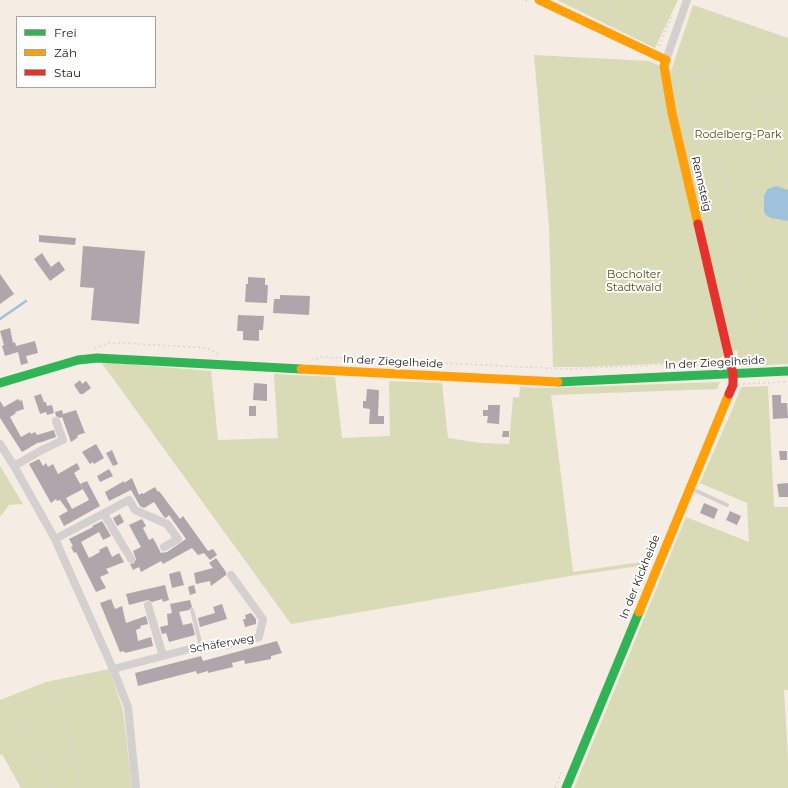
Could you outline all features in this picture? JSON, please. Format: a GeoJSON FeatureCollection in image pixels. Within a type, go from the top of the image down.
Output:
{"type":"FeatureCollection","features":[{"type":"Feature","properties":{"kind":"street"},"geometry":{"type":"LineString","coordinates":[[539,0],[666,60]]}},
{"type":"Feature","properties":{"kind":"street","name":"Rennsteig"},"geometry":{"type":"LineString","coordinates":[[687,0],[664,66],[672,113],[733,374]]}},
{"type":"Feature","properties":{"kind":"street","name":"In der Ziegelheide"},"geometry":{"type":"LineString","coordinates":[[0,383],[78,360],[97,358],[560,382],[788,371]]}},
{"type":"Feature","properties":{"kind":"street","name":"In der Kickheide"},"geometry":{"type":"LineString","coordinates":[[566,788],[733,385],[733,374]]}},
{"type":"Feature","properties":{"kind":"street"},"geometry":{"type":"LineString","coordinates":[[14,466],[63,440],[56,421]]}},
{"type":"Feature","properties":{"kind":"street"},"geometry":{"type":"LineString","coordinates":[[0,444],[55,539],[113,669],[128,707],[136,788]]}},
{"type":"Feature","properties":{"kind":"street"},"geometry":{"type":"LineString","coordinates":[[55,539],[129,500],[135,510],[167,524],[170,528],[178,539],[164,547]]}},
{"type":"Feature","properties":{"kind":"street"},"geometry":{"type":"LineString","coordinates":[[104,514],[131,559]]}},
{"type":"Feature","properties":{"kind":"street","name":"Schäferweg"},"geometry":{"type":"LineString","coordinates":[[113,669],[201,646],[226,645],[259,637],[263,619],[230,575]]}},
{"type":"Feature","properties":{"kind":"street"},"geometry":{"type":"LineString","coordinates":[[148,606],[163,656]]}},
{"type":"Feature","properties":{"kind":"lane"},"geometry":{"type":"LineString","coordinates":[[690,488],[727,505]]}},
{"type":"Feature","properties":{"kind":"lane"},"geometry":{"type":"LineString","coordinates":[[192,610],[201,646]]}},
{"type":"Feature","properties":{"kind":"path"},"geometry":{"type":"LineString","coordinates":[[606,0],[610,11],[616,20],[618,38]]}},
{"type":"Feature","properties":{"kind":"path"},"geometry":{"type":"LineString","coordinates":[[657,84],[652,60],[653,55],[672,16]]}},
{"type":"Feature","properties":{"kind":"path"},"geometry":{"type":"LineString","coordinates":[[788,102],[693,76],[694,91],[702,122],[735,202],[738,240],[737,265],[739,292],[751,312],[765,328],[788,336]]}},
{"type":"Feature","properties":{"kind":"path"},"geometry":{"type":"LineString","coordinates":[[769,96],[766,130],[777,163],[788,176]]}},
{"type":"Feature","properties":{"kind":"path"},"geometry":{"type":"LineString","coordinates":[[586,368],[722,362],[723,374]]}},
{"type":"Feature","properties":{"kind":"path"},"geometry":{"type":"LineString","coordinates":[[733,385],[788,382]]}},
{"type":"Feature","properties":{"kind":"path"},"geometry":{"type":"LineString","coordinates":[[0,710],[113,669]]}},
{"type":"Feature","properties":{"kind":"path"},"geometry":{"type":"LineString","coordinates":[[60,689],[75,757],[80,788]]}},
{"type":"Feature","properties":{"kind":"path"},"geometry":{"type":"LineString","coordinates":[[0,720],[44,754],[75,757]]}},
{"type":"Feature","properties":{"kind":"path"},"geometry":{"type":"LineString","coordinates":[[44,754],[38,764],[50,788]]}},
{"type":"Feature","properties":{"kind":"green space"},"geometry":{"type":"Polygon","coordinates":[[[557,0],[678,0],[655,48],[557,0]]]}},
{"type":"Feature","properties":{"kind":"green space","name":"Bocholter Stadtwald"},"geometry":{"type":"Polygon","coordinates":[[[693,5],[788,38],[788,364],[740,366],[737,350],[714,361],[586,367],[553,367],[549,226],[534,55],[649,61],[671,71],[693,5]]]}},
{"type":"Feature","properties":{"kind":"green space"},"geometry":{"type":"Polygon","coordinates":[[[101,362],[211,371],[218,440],[278,438],[274,374],[335,377],[342,438],[390,436],[389,381],[442,383],[448,438],[480,443],[509,444],[513,397],[519,398],[520,387],[547,388],[720,382],[717,389],[551,395],[573,572],[648,561],[646,565],[570,576],[291,624],[101,362]]]}},
{"type":"Feature","properties":{"kind":"green space"},"geometry":{"type":"Polygon","coordinates":[[[768,386],[774,507],[788,507],[788,690],[784,690],[788,788],[574,788],[686,517],[749,542],[747,503],[700,483],[741,387],[768,386]]]}},
{"type":"Feature","properties":{"kind":"green space"},"geometry":{"type":"Polygon","coordinates":[[[0,466],[23,504],[9,505],[0,517],[0,466]]]}},
{"type":"Feature","properties":{"kind":"green space"},"geometry":{"type":"Polygon","coordinates":[[[109,669],[123,710],[132,788],[21,788],[2,754],[0,755],[0,700],[46,682],[109,669]]]}},
{"type":"Feature","properties":{"kind":"water"},"geometry":{"type":"Polygon","coordinates":[[[776,186],[788,190],[788,221],[771,218],[764,212],[764,195],[768,189],[776,186]]]}},
{"type":"Feature","properties":{"kind":"building"},"geometry":{"type":"Polygon","coordinates":[[[39,235],[76,238],[75,245],[39,242],[39,235]]]}},
{"type":"Feature","properties":{"kind":"building"},"geometry":{"type":"Polygon","coordinates":[[[83,246],[145,251],[139,324],[91,320],[94,288],[80,287],[83,246]]]}},
{"type":"Feature","properties":{"kind":"building"},"geometry":{"type":"Polygon","coordinates":[[[42,253],[51,267],[59,261],[65,270],[50,281],[34,259],[42,253]]]}},
{"type":"Feature","properties":{"kind":"building"},"geometry":{"type":"Polygon","coordinates":[[[0,274],[14,294],[0,304],[0,274]]]}},
{"type":"Feature","properties":{"kind":"building"},"geometry":{"type":"Polygon","coordinates":[[[248,277],[265,278],[265,285],[268,285],[267,303],[245,302],[248,277]]]}},
{"type":"Feature","properties":{"kind":"building"},"geometry":{"type":"Polygon","coordinates":[[[280,295],[310,296],[309,315],[273,313],[274,299],[280,299],[280,295]]]}},
{"type":"Feature","properties":{"kind":"building"},"geometry":{"type":"Polygon","coordinates":[[[238,315],[264,316],[263,330],[259,330],[259,341],[243,340],[243,331],[237,331],[238,315]]]}},
{"type":"Feature","properties":{"kind":"building"},"geometry":{"type":"Polygon","coordinates":[[[10,328],[13,343],[15,342],[16,346],[35,341],[38,353],[26,356],[28,363],[21,365],[18,352],[5,356],[0,331],[10,328]]]}},
{"type":"Feature","properties":{"kind":"building"},"geometry":{"type":"Polygon","coordinates":[[[80,380],[82,384],[86,381],[91,388],[83,394],[80,394],[74,385],[80,380]]]}},
{"type":"Feature","properties":{"kind":"building"},"geometry":{"type":"Polygon","coordinates":[[[254,383],[267,384],[267,401],[253,400],[254,383]]]}},
{"type":"Feature","properties":{"kind":"building"},"geometry":{"type":"Polygon","coordinates":[[[367,389],[379,390],[378,416],[384,416],[384,424],[369,424],[370,409],[363,408],[363,401],[366,401],[367,389]]]}},
{"type":"Feature","properties":{"kind":"building"},"geometry":{"type":"Polygon","coordinates":[[[41,394],[47,406],[52,405],[54,413],[47,415],[46,412],[40,414],[34,396],[41,394]]]}},
{"type":"Feature","properties":{"kind":"building"},"geometry":{"type":"Polygon","coordinates":[[[772,395],[781,395],[781,403],[787,403],[788,418],[773,419],[772,395]]]}},
{"type":"Feature","properties":{"kind":"building"},"geometry":{"type":"Polygon","coordinates":[[[18,399],[20,401],[22,400],[24,409],[15,412],[16,413],[10,417],[21,437],[30,432],[31,434],[35,432],[37,435],[54,430],[56,437],[39,442],[22,452],[0,418],[0,401],[4,407],[18,399]]]}},
{"type":"Feature","properties":{"kind":"building"},"geometry":{"type":"Polygon","coordinates":[[[488,405],[500,405],[499,424],[487,423],[488,416],[483,416],[483,410],[488,410],[488,405]]]}},
{"type":"Feature","properties":{"kind":"building"},"geometry":{"type":"Polygon","coordinates":[[[249,406],[256,406],[256,416],[249,416],[249,406]]]}},
{"type":"Feature","properties":{"kind":"building"},"geometry":{"type":"Polygon","coordinates":[[[62,410],[63,414],[76,410],[85,433],[78,435],[77,438],[71,442],[62,417],[60,418],[56,416],[55,412],[62,410]]]}},
{"type":"Feature","properties":{"kind":"building"},"geometry":{"type":"Polygon","coordinates":[[[503,431],[509,431],[509,437],[502,437],[503,431]]]}},
{"type":"Feature","properties":{"kind":"building"},"geometry":{"type":"Polygon","coordinates":[[[96,444],[104,458],[94,464],[93,462],[90,464],[82,452],[96,444]]]}},
{"type":"Feature","properties":{"kind":"building"},"geometry":{"type":"Polygon","coordinates":[[[112,450],[118,464],[113,466],[106,453],[112,450]]]}},
{"type":"Feature","properties":{"kind":"building"},"geometry":{"type":"Polygon","coordinates":[[[779,451],[787,451],[787,460],[780,460],[779,451]]]}},
{"type":"Feature","properties":{"kind":"building"},"geometry":{"type":"Polygon","coordinates":[[[39,459],[43,466],[46,463],[48,467],[53,464],[58,474],[77,463],[80,469],[74,473],[80,484],[87,481],[100,506],[64,526],[59,516],[68,511],[60,500],[57,501],[56,499],[51,503],[29,464],[39,459]],[[83,489],[66,498],[72,509],[89,500],[83,489]]]}},
{"type":"Feature","properties":{"kind":"building"},"geometry":{"type":"Polygon","coordinates":[[[109,469],[113,476],[100,482],[97,476],[109,469]]]}},
{"type":"Feature","properties":{"kind":"building"},"geometry":{"type":"Polygon","coordinates":[[[132,478],[139,495],[155,487],[180,519],[183,516],[208,551],[213,549],[217,555],[210,560],[204,553],[198,555],[192,548],[163,564],[161,561],[141,572],[139,567],[133,570],[130,564],[134,563],[136,559],[133,551],[141,547],[129,525],[142,519],[146,526],[143,528],[149,540],[153,538],[161,553],[167,552],[186,539],[169,515],[166,518],[164,517],[154,502],[144,508],[140,506],[131,490],[109,501],[105,492],[132,478]]]}},
{"type":"Feature","properties":{"kind":"building"},"geometry":{"type":"Polygon","coordinates":[[[788,483],[788,497],[779,497],[777,484],[788,483]]]}},
{"type":"Feature","properties":{"kind":"building"},"geometry":{"type":"Polygon","coordinates":[[[704,503],[718,509],[714,519],[700,513],[704,503]]]}},
{"type":"Feature","properties":{"kind":"building"},"geometry":{"type":"Polygon","coordinates":[[[730,511],[741,516],[737,525],[726,520],[730,511]]]}},
{"type":"Feature","properties":{"kind":"building"},"geometry":{"type":"Polygon","coordinates":[[[120,514],[124,522],[117,526],[113,518],[120,514]]]}},
{"type":"Feature","properties":{"kind":"building"},"geometry":{"type":"Polygon","coordinates":[[[102,521],[111,536],[103,540],[99,532],[81,542],[89,558],[107,546],[112,557],[119,553],[124,562],[106,569],[109,573],[100,577],[106,588],[96,592],[76,552],[74,553],[71,547],[73,546],[69,539],[102,521]]]}},
{"type":"Feature","properties":{"kind":"building"},"geometry":{"type":"Polygon","coordinates":[[[216,558],[226,572],[226,575],[211,586],[210,581],[196,584],[194,573],[213,568],[209,563],[216,558]]]}},
{"type":"Feature","properties":{"kind":"building"},"geometry":{"type":"Polygon","coordinates":[[[180,571],[184,585],[172,588],[169,574],[180,571]]]}},
{"type":"Feature","properties":{"kind":"building"},"geometry":{"type":"Polygon","coordinates":[[[165,585],[169,600],[163,602],[162,599],[152,602],[148,600],[129,605],[126,594],[165,585]]]}},
{"type":"Feature","properties":{"kind":"building"},"geometry":{"type":"Polygon","coordinates":[[[194,585],[196,593],[190,595],[188,587],[194,585]]]}},
{"type":"Feature","properties":{"kind":"building"},"geometry":{"type":"Polygon","coordinates":[[[111,599],[115,609],[122,606],[126,623],[146,616],[148,624],[140,626],[141,628],[136,630],[138,641],[151,637],[153,646],[125,653],[124,651],[120,652],[100,603],[111,599]]]}},
{"type":"Feature","properties":{"kind":"building"},"geometry":{"type":"Polygon","coordinates":[[[190,600],[192,607],[189,610],[179,612],[183,625],[192,623],[195,635],[169,642],[166,633],[162,634],[160,627],[168,625],[167,614],[172,613],[170,604],[190,600]]]}},
{"type":"Feature","properties":{"kind":"building"},"geometry":{"type":"Polygon","coordinates":[[[222,604],[227,619],[200,627],[198,618],[215,613],[213,607],[222,604]]]}},
{"type":"Feature","properties":{"kind":"building"},"geometry":{"type":"Polygon","coordinates":[[[251,613],[256,619],[256,624],[245,627],[243,619],[246,619],[245,615],[251,613]]]}},
{"type":"Feature","properties":{"kind":"building"},"geometry":{"type":"Polygon","coordinates":[[[277,641],[282,653],[271,656],[271,659],[245,664],[244,660],[232,663],[233,667],[208,673],[208,671],[197,674],[196,671],[138,686],[135,673],[201,656],[203,661],[277,641]]]}},
{"type":"Feature","properties":{"kind":"waterway"},"geometry":{"type":"LineString","coordinates":[[0,319],[26,301]]}},
{"type":"Feature","properties":{"kind":"traffic: fast"},"geometry":{"type":"LineString","coordinates":[[0,383],[78,360],[97,358],[301,369]]}},
{"type":"Feature","properties":{"kind":"traffic: fast"},"geometry":{"type":"LineString","coordinates":[[558,382],[788,371]]}},
{"type":"Feature","properties":{"kind":"traffic: fast"},"geometry":{"type":"LineString","coordinates":[[566,788],[639,612]]}},
{"type":"Feature","properties":{"kind":"traffic: slow"},"geometry":{"type":"LineString","coordinates":[[539,0],[666,60],[664,66],[672,113],[698,224]]}},
{"type":"Feature","properties":{"kind":"traffic: slow"},"geometry":{"type":"LineString","coordinates":[[301,369],[558,382]]}},
{"type":"Feature","properties":{"kind":"traffic: slow"},"geometry":{"type":"LineString","coordinates":[[639,612],[729,394]]}},
{"type":"Feature","properties":{"kind":"traffic: jam"},"geometry":{"type":"LineString","coordinates":[[698,224],[733,374],[733,385],[729,394]]}},
{"type":"Feature","properties":{"kind":"park label","name":"Rodelberg-Park"},"geometry":{"type":"Point","coordinates":[738,135]}}]}
